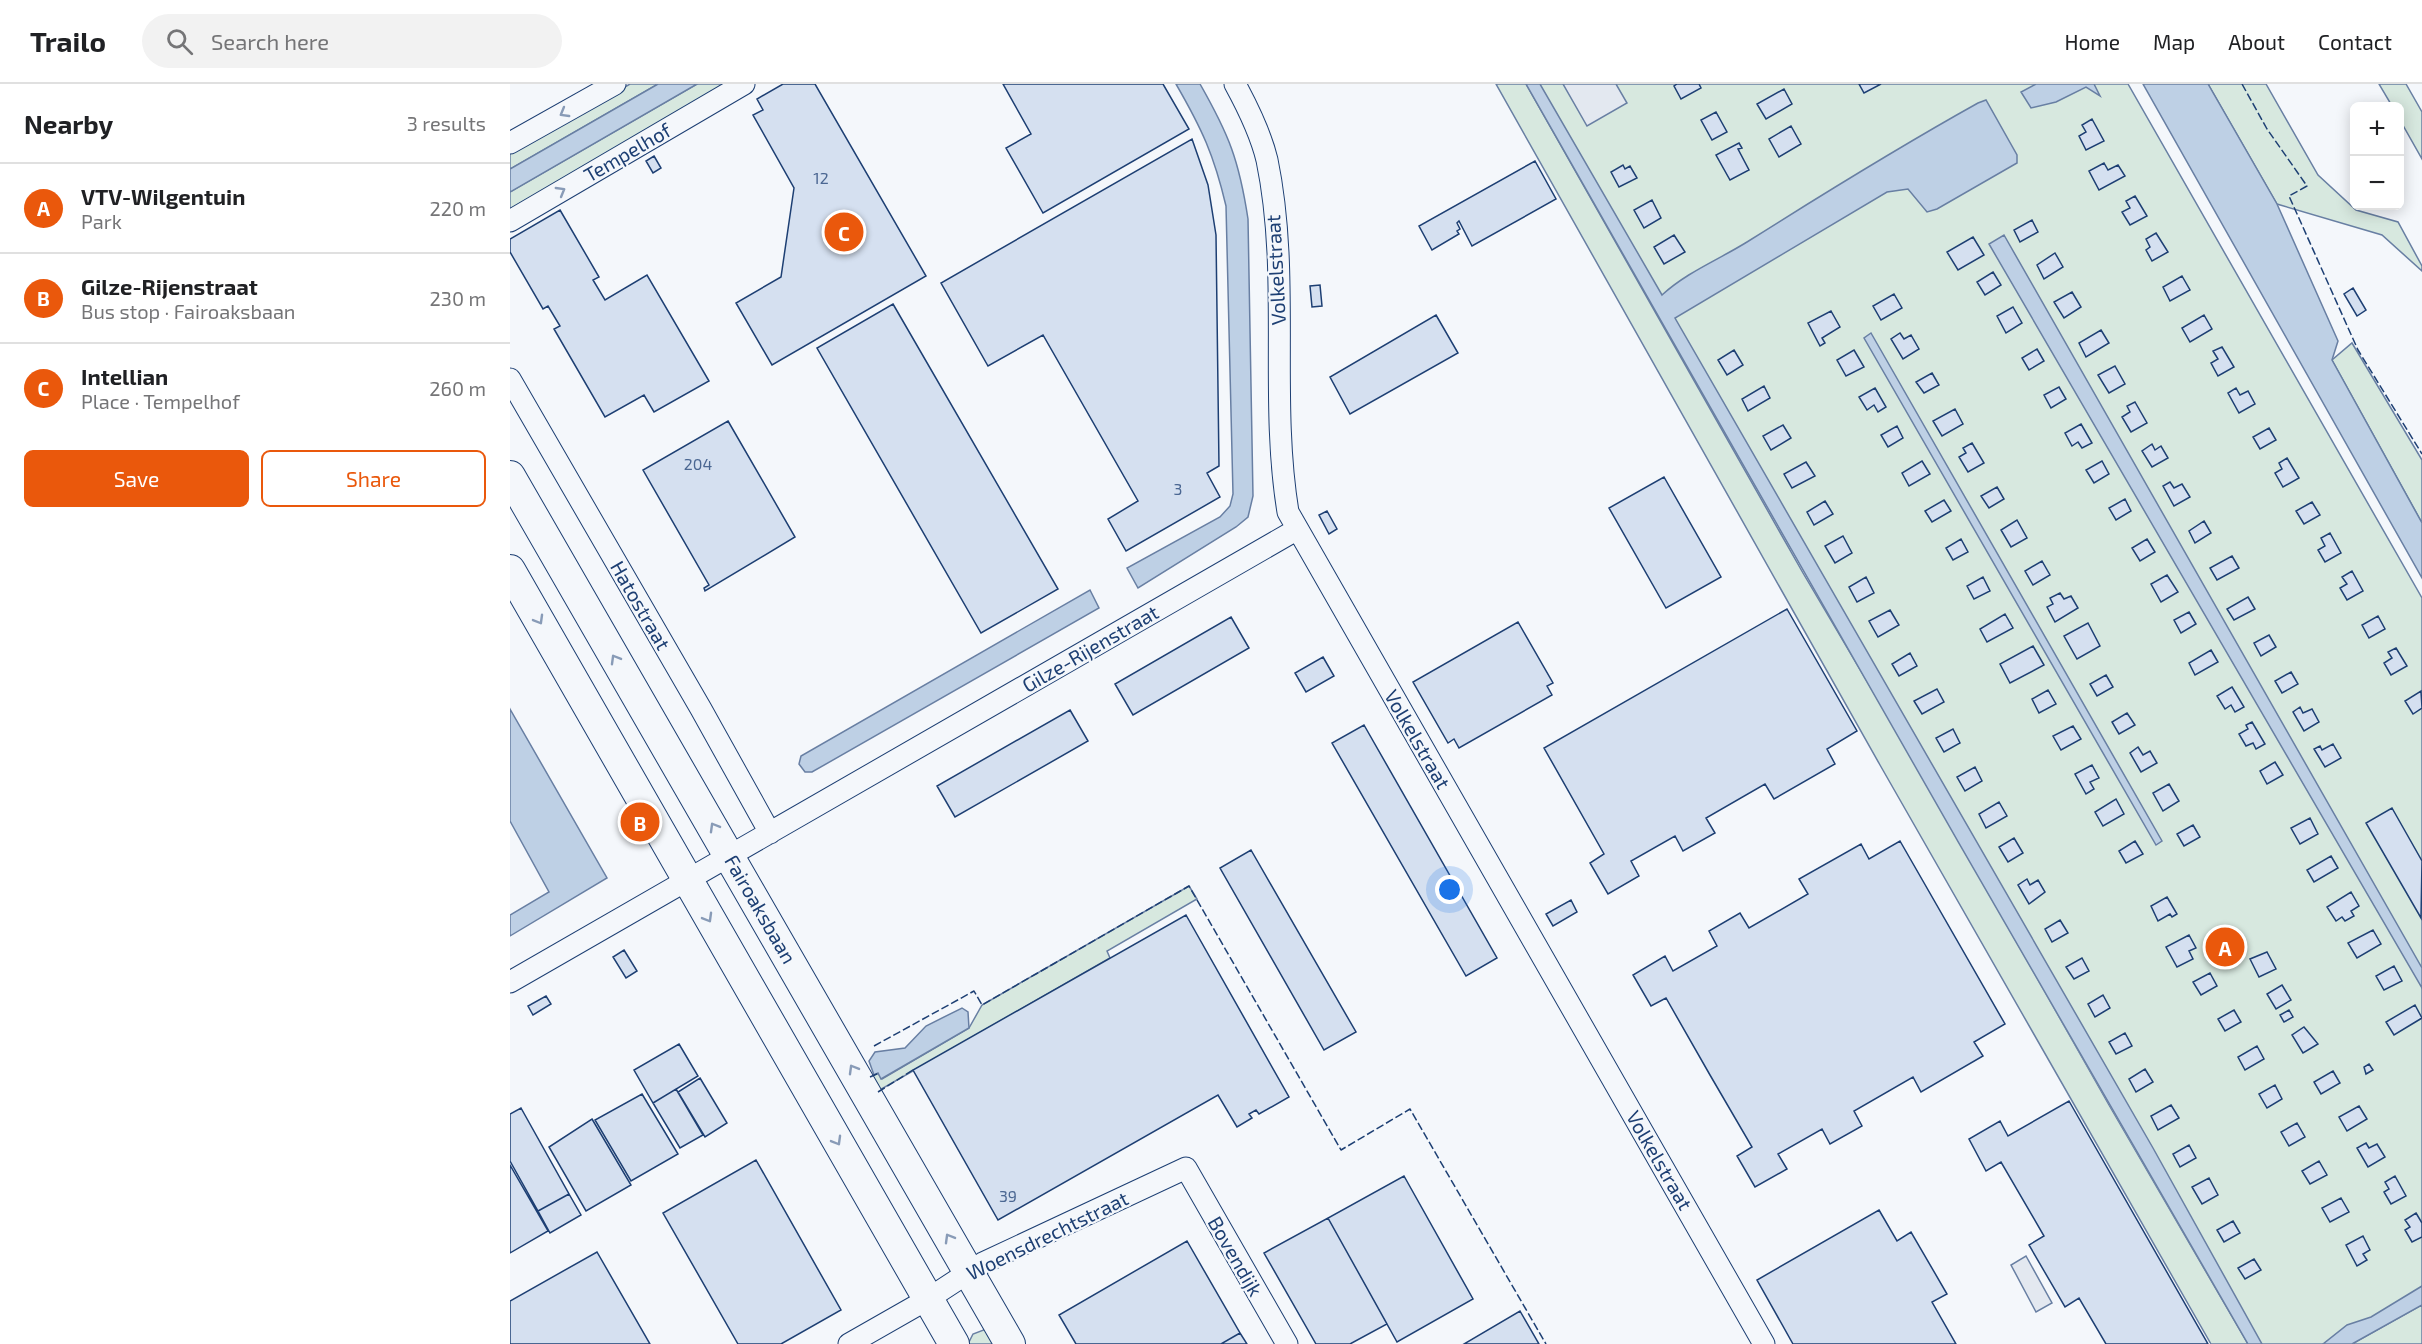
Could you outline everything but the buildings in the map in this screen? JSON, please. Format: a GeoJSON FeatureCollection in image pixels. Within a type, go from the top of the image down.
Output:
{"type":"FeatureCollection","features":[{"type":"Feature","properties":{"kind":"main road","name":"Fairoaksbaan"},"geometry":{"type":"LineString","coordinates":[[510,476],[1010,1344]]}},
{"type":"Feature","properties":{"kind":"main road"},"geometry":{"type":"LineString","coordinates":[[510,570],[654,817],[687,880],[954,1344]]}},
{"type":"Feature","properties":{"kind":"street"},"geometry":{"type":"LineString","coordinates":[[510,143],[615,84]]}},
{"type":"Feature","properties":{"kind":"street","name":"Tempelhof"},"geometry":{"type":"LineString","coordinates":[[510,221],[744,84]]}},
{"type":"Feature","properties":{"kind":"street","name":"Volkelstraat"},"geometry":{"type":"LineString","coordinates":[[1235,84],[1266,158],[1276,237],[1281,466],[1288,512],[1296,530],[1764,1344]]}},
{"type":"Feature","properties":{"kind":"street","name":"Hatostraat"},"geometry":{"type":"LineString","coordinates":[[510,379],[770,833]]}},
{"type":"Feature","properties":{"kind":"street","name":"Gilze-Rijenstraat"},"geometry":{"type":"LineString","coordinates":[[510,982],[1296,530]]}},
{"type":"Feature","properties":{"kind":"street","name":"Woensdrechtstraat"},"geometry":{"type":"LineString","coordinates":[[849,1344],[1002,1253],[1186,1168]]}},
{"type":"Feature","properties":{"kind":"street","name":"Bovendijk"},"geometry":{"type":"LineString","coordinates":[[1186,1168],[1287,1344]]}},
{"type":"Feature","properties":{"kind":"shaded area"},"geometry":{"type":"Polygon","coordinates":[[[630,84],[658,84],[510,169],[510,153],[630,84]]]}},
{"type":"Feature","properties":{"kind":"shaded area"},"geometry":{"type":"Polygon","coordinates":[[[697,84],[728,84],[510,209],[510,192],[697,84]]]}},
{"type":"Feature","properties":{"kind":"shaded area"},"geometry":{"type":"Polygon","coordinates":[[[1496,84],[1526,84],[1803,573],[1920,771],[2109,1105],[2248,1344],[2211,1344],[1880,765],[1496,84]]]}},
{"type":"Feature","properties":{"kind":"shaded area"},"geometry":{"type":"Polygon","coordinates":[[[1529,84],[2128,84],[2422,598],[2422,1296],[2338,1344],[2258,1344],[1529,84]]]}},
{"type":"Feature","properties":{"kind":"shaded area"},"geometry":{"type":"Polygon","coordinates":[[[1563,84],[1616,84],[1627,103],[1587,126],[1563,84]]]}},
{"type":"Feature","properties":{"kind":"shaded area"},"geometry":{"type":"Polygon","coordinates":[[[2208,84],[2266,84],[2318,175],[2350,204],[2350,210],[2398,222],[2422,266],[2422,271],[2382,235],[2277,204],[2208,84]]]}},
{"type":"Feature","properties":{"kind":"shaded area"},"geometry":{"type":"Polygon","coordinates":[[[2379,84],[2406,84],[2422,112],[2422,159],[2404,127],[2404,102],[2390,102],[2379,84]]]}},
{"type":"Feature","properties":{"kind":"shaded area"},"geometry":{"type":"Polygon","coordinates":[[[2352,343],[2422,460],[2422,523],[2332,360],[2352,343]]]}},
{"type":"Feature","properties":{"kind":"shaded area"},"geometry":{"type":"Polygon","coordinates":[[[1189,886],[1197,899],[1107,951],[1110,958],[878,1091],[869,1077],[878,1073],[882,1079],[969,1028],[982,1005],[1189,886]]]}},
{"type":"Feature","properties":{"kind":"shaded area"},"geometry":{"type":"Polygon","coordinates":[[[2026,1256],[2052,1303],[2036,1312],[2011,1265],[2026,1256]]]}},
{"type":"Feature","properties":{"kind":"shaded area"},"geometry":{"type":"Polygon","coordinates":[[[2422,1305],[2422,1344],[2352,1344],[2422,1305]]]}},
{"type":"Feature","properties":{"kind":"shaded area"},"geometry":{"type":"Polygon","coordinates":[[[986,1329],[1001,1344],[968,1344],[973,1334],[986,1329]]]}},
{"type":"Feature","properties":{"kind":"water"},"geometry":{"type":"Polygon","coordinates":[[[658,84],[697,84],[510,192],[510,169],[658,84]]]}},
{"type":"Feature","properties":{"kind":"water"},"geometry":{"type":"Polygon","coordinates":[[[1176,84],[1200,84],[1232,148],[1245,198],[1248,219],[1253,496],[1248,517],[1236,527],[1138,588],[1127,568],[1220,517],[1230,506],[1233,494],[1226,206],[1206,143],[1176,84]]]}},
{"type":"Feature","properties":{"kind":"water"},"geometry":{"type":"Polygon","coordinates":[[[1526,84],[1540,84],[1662,295],[1692,273],[1747,242],[1861,171],[1986,100],[2017,155],[2017,163],[1937,209],[1927,212],[1908,189],[1887,192],[1675,318],[2153,1148],[2262,1344],[2248,1344],[1526,84]]]}},
{"type":"Feature","properties":{"kind":"water"},"geometry":{"type":"Polygon","coordinates":[[[2036,84],[2094,84],[2100,96],[2086,87],[2056,102],[2031,108],[2021,92],[2036,84]]]}},
{"type":"Feature","properties":{"kind":"water"},"geometry":{"type":"Polygon","coordinates":[[[2143,84],[2208,84],[2277,204],[2338,341],[2332,360],[2422,523],[2422,578],[2143,84]]]}},
{"type":"Feature","properties":{"kind":"water"},"geometry":{"type":"Polygon","coordinates":[[[2004,235],[2422,968],[2422,988],[1989,244],[2004,235]]]}},
{"type":"Feature","properties":{"kind":"water"},"geometry":{"type":"Polygon","coordinates":[[[1871,333],[2162,841],[2156,845],[1864,338],[1871,333]]]}},
{"type":"Feature","properties":{"kind":"water"},"geometry":{"type":"Polygon","coordinates":[[[1090,590],[1099,608],[812,772],[805,772],[799,764],[801,756],[1090,590]]]}},
{"type":"Feature","properties":{"kind":"water"},"geometry":{"type":"Polygon","coordinates":[[[510,709],[607,878],[510,936],[510,915],[549,892],[510,821],[510,709]]]}},
{"type":"Feature","properties":{"kind":"water"},"geometry":{"type":"Polygon","coordinates":[[[962,1008],[968,1012],[969,1028],[881,1079],[878,1073],[874,1075],[869,1061],[875,1052],[905,1048],[926,1026],[962,1008]]]}},
{"type":"Feature","properties":{"kind":"water"},"geometry":{"type":"Polygon","coordinates":[[[2422,1286],[2422,1305],[2352,1344],[2323,1344],[2347,1325],[2371,1317],[2422,1286]]]}},
{"type":"Feature","properties":{"kind":"fence"},"geometry":{"type":"LineString","coordinates":[[2242,84],[2267,129],[2307,186],[2289,196],[2358,350],[2422,454]]}},
{"type":"Feature","properties":{"kind":"fence"},"geometry":{"type":"LineString","coordinates":[[874,1046],[974,991],[982,1005],[1189,886],[1341,1150],[1410,1109],[1546,1344]]}},
{"type":"Feature","properties":{"kind":"fence"},"geometry":{"type":"LineString","coordinates":[[878,1092],[913,1070]]}},
{"type":"Feature","properties":{"kind":"fence"},"geometry":{"type":"LineString","coordinates":[[870,1077],[879,1073]]}},
{"type":"Feature","properties":{"kind":"place","name":"Intellian"},"geometry":{"type":"Point","coordinates":[844,232]}},
{"type":"Feature","properties":{"kind":"place","name":"Gilze-Rijenstraat"},"geometry":{"type":"Point","coordinates":[640,822]}},
{"type":"Feature","properties":{"kind":"place","name":"VTV-Wilgentuin"},"geometry":{"type":"Point","coordinates":[2225,947]}}]}
